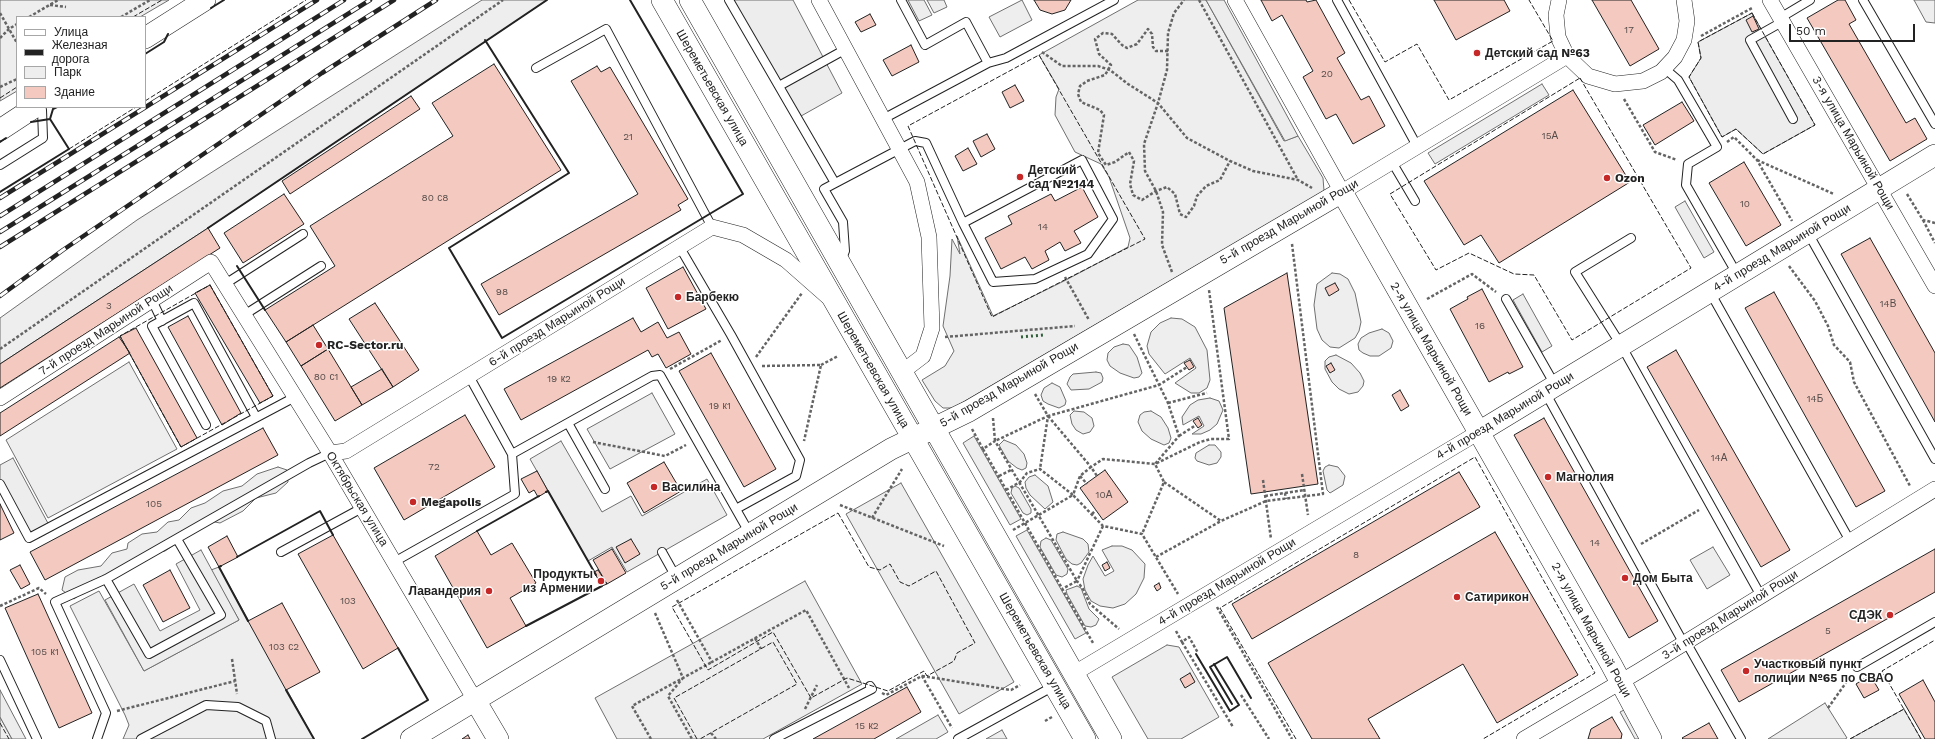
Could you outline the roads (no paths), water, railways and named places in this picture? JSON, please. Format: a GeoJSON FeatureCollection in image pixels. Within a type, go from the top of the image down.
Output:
{"type":"FeatureCollection","features":[{"type":"Feature","properties":{"kind":"street"},"geometry":{"type":"LineString","coordinates":[[146,37],[205,0]]}},
{"type":"Feature","properties":{"kind":"street","name":"Шереметьевская улица"},"geometry":{"type":"LineString","coordinates":[[662,0],[834,304],[1085,739]]}},
{"type":"Feature","properties":{"kind":"street","name":"Шереметьевская улица"},"geometry":{"type":"LineString","coordinates":[[690,0],[1111,739]]}},
{"type":"Feature","properties":{"kind":"street"},"geometry":{"type":"LineString","coordinates":[[819,0],[917,182],[929,237],[932,328],[923,356],[902,372]]}},
{"type":"Feature","properties":{"kind":"street","name":"2-я улица Марьиной Рощи"},"geometry":{"type":"LineString","coordinates":[[1234,0],[1621,682],[1651,739]]}},
{"type":"Feature","properties":{"kind":"street"},"geometry":{"type":"LineString","coordinates":[[1559,0],[1556,16],[1558,37],[1567,56],[1588,76],[1615,84],[1643,81],[1661,72],[1675,57],[1684,40],[1687,21],[1684,0]]}},
{"type":"Feature","properties":{"kind":"street","name":"3-я улица Марьиной Рощи"},"geometry":{"type":"LineString","coordinates":[[1770,0],[1935,286]]}},
{"type":"Feature","properties":{"kind":"street","name":"5-й проезд Марьиной Рощи"},"geometry":{"type":"LineString","coordinates":[[411,739],[676,578],[912,438],[975,407],[1342,192],[1567,56]]}},
{"type":"Feature","properties":{"kind":"street"},"geometry":{"type":"LineString","coordinates":[[0,130],[33,108]]}},
{"type":"Feature","properties":{"kind":"street","name":"4-й проезд Марьиной Рощи"},"geometry":{"type":"LineString","coordinates":[[1073,674],[1479,432],[1710,292],[1737,275],[1800,227],[1879,188],[1935,155]]}},
{"type":"Feature","properties":{"kind":"street"},"geometry":{"type":"LineString","coordinates":[[712,227],[742,235],[786,260],[834,304]]}},
{"type":"Feature","properties":{"kind":"street","name":"6-й проезд Марьиной Рощи"},"geometry":{"type":"LineString","coordinates":[[330,453],[346,451],[712,227]]}},
{"type":"Feature","properties":{"kind":"street","name":"Октябрьская улица"},"geometry":{"type":"LineString","coordinates":[[211,262],[330,453],[498,739]]}},
{"type":"Feature","properties":{"kind":"street","name":"7-й проезд Марьиной Рощи"},"geometry":{"type":"LineString","coordinates":[[0,398],[211,262]]}},
{"type":"Feature","properties":{"kind":"street","name":"3-й проезд Марьиной Рощи"},"geometry":{"type":"LineString","coordinates":[[1524,739],[1621,682],[1935,489]]}},
{"type":"Feature","properties":{"kind":"lane"},"geometry":{"type":"LineString","coordinates":[[730,0],[835,184]]}},
{"type":"Feature","properties":{"kind":"lane"},"geometry":{"type":"LineString","coordinates":[[901,0],[925,45],[966,22],[988,63]]}},
{"type":"Feature","properties":{"kind":"lane"},"geometry":{"type":"LineString","coordinates":[[883,119],[988,63],[1006,58],[1114,0]]}},
{"type":"Feature","properties":{"kind":"lane"},"geometry":{"type":"LineString","coordinates":[[1337,0],[1417,146]]}},
{"type":"Feature","properties":{"kind":"lane"},"geometry":{"type":"LineString","coordinates":[[1793,119],[1750,40],[1810,0]]}},
{"type":"Feature","properties":{"kind":"lane"},"geometry":{"type":"LineString","coordinates":[[1863,0],[1935,124]]}},
{"type":"Feature","properties":{"kind":"lane"},"geometry":{"type":"LineString","coordinates":[[536,68],[606,29],[712,227]]}},
{"type":"Feature","properties":{"kind":"lane"},"geometry":{"type":"LineString","coordinates":[[779,86],[846,49]]}},
{"type":"Feature","properties":{"kind":"lane"},"geometry":{"type":"LineString","coordinates":[[1664,68],[1678,80],[1717,147],[1688,164],[1686,185],[1737,275]]}},
{"type":"Feature","properties":{"kind":"lane"},"geometry":{"type":"LineString","coordinates":[[0,165],[43,138],[41,108]]}},
{"type":"Feature","properties":{"kind":"lane"},"geometry":{"type":"LineString","coordinates":[[840,264],[846,251],[843,222],[824,189],[915,141],[926,143],[963,223],[993,282],[1035,279],[1081,258],[1088,254],[1113,219],[1082,160],[963,223]]}},
{"type":"Feature","properties":{"kind":"lane"},"geometry":{"type":"LineString","coordinates":[[1392,162],[1415,201]]}},
{"type":"Feature","properties":{"kind":"lane"},"geometry":{"type":"LineString","coordinates":[[1800,227],[1935,458]]}},
{"type":"Feature","properties":{"kind":"lane"},"geometry":{"type":"LineString","coordinates":[[225,284],[303,234]]}},
{"type":"Feature","properties":{"kind":"lane"},"geometry":{"type":"LineString","coordinates":[[1631,238],[1576,272],[1621,346],[1761,596]]}},
{"type":"Feature","properties":{"kind":"lane"},"geometry":{"type":"LineString","coordinates":[[679,246],[731,334],[800,460],[796,476],[736,509]]}},
{"type":"Feature","properties":{"kind":"lane"},"geometry":{"type":"LineString","coordinates":[[244,315],[321,266]]}},
{"type":"Feature","properties":{"kind":"lane"},"geometry":{"type":"LineString","coordinates":[[1710,292],[1850,541]]}},
{"type":"Feature","properties":{"kind":"lane"},"geometry":{"type":"LineString","coordinates":[[1506,299],[1550,389],[1632,549],[1741,739]]}},
{"type":"Feature","properties":{"kind":"lane"},"geometry":{"type":"LineString","coordinates":[[152,300],[162,321]]}},
{"type":"Feature","properties":{"kind":"lane"},"geometry":{"type":"LineString","coordinates":[[206,425],[152,326],[194,303],[256,417]]}},
{"type":"Feature","properties":{"kind":"lane"},"geometry":{"type":"LineString","coordinates":[[512,454],[652,376],[660,375],[750,534]]}},
{"type":"Feature","properties":{"kind":"lane"},"geometry":{"type":"LineString","coordinates":[[394,562],[515,494],[512,454],[469,376]]}},
{"type":"Feature","properties":{"kind":"lane"},"geometry":{"type":"LineString","coordinates":[[0,484],[29,538],[295,397]]}},
{"type":"Feature","properties":{"kind":"lane"},"geometry":{"type":"LineString","coordinates":[[568,423],[605,489]]}},
{"type":"Feature","properties":{"kind":"lane"},"geometry":{"type":"LineString","coordinates":[[96,739],[106,713],[55,602],[106,579],[177,540],[309,463],[330,453]]}},
{"type":"Feature","properties":{"kind":"lane"},"geometry":{"type":"LineString","coordinates":[[281,552],[362,508]]}},
{"type":"Feature","properties":{"kind":"lane"},"geometry":{"type":"LineString","coordinates":[[106,579],[149,654],[221,615],[177,540]]}},
{"type":"Feature","properties":{"kind":"lane"},"geometry":{"type":"LineString","coordinates":[[662,552],[676,578]]}},
{"type":"Feature","properties":{"kind":"lane"},"geometry":{"type":"LineString","coordinates":[[1857,667],[1935,622]]}},
{"type":"Feature","properties":{"kind":"lane"},"geometry":{"type":"LineString","coordinates":[[0,660],[38,739]]}},
{"type":"Feature","properties":{"kind":"lane"},"geometry":{"type":"LineString","coordinates":[[956,736],[1054,685]]}},
{"type":"Feature","properties":{"kind":"lane"},"geometry":{"type":"LineString","coordinates":[[774,739],[871,687]]}},
{"type":"Feature","properties":{"kind":"lane"},"geometry":{"type":"LineString","coordinates":[[141,739],[206,705],[238,707],[266,721],[271,739]]}},
{"type":"Feature","properties":{"kind":"railway"},"geometry":{"type":"LineString","coordinates":[[146,107],[317,0]]}},
{"type":"Feature","properties":{"kind":"railway"},"geometry":{"type":"LineString","coordinates":[[0,216],[344,0]]}},
{"type":"Feature","properties":{"kind":"railway"},"geometry":{"type":"LineString","coordinates":[[0,232],[370,0]]}},
{"type":"Feature","properties":{"kind":"railway"},"geometry":{"type":"LineString","coordinates":[[0,247],[394,0]]}},
{"type":"Feature","properties":{"kind":"railway"},"geometry":{"type":"LineString","coordinates":[[0,296],[63,250],[322,73],[436,0]]}},
{"type":"Feature","properties":{"kind":"railway"},"geometry":{"type":"LineString","coordinates":[[0,198],[144,108]]}},
{"type":"Feature","properties":{"kind":"place","name":"Детский сад №63"},"geometry":{"type":"Point","coordinates":[1477,53]}},
{"type":"Feature","properties":{"kind":"place","name":"Детский сад №2144"},"geometry":{"type":"Point","coordinates":[1020,177]}},
{"type":"Feature","properties":{"kind":"place","name":"Ozon"},"geometry":{"type":"Point","coordinates":[1607,178]}},
{"type":"Feature","properties":{"kind":"place","name":"Барбекю"},"geometry":{"type":"Point","coordinates":[678,297]}},
{"type":"Feature","properties":{"kind":"place","name":"RC-Sector.ru"},"geometry":{"type":"Point","coordinates":[319,345]}},
{"type":"Feature","properties":{"kind":"place","name":"Магнолия"},"geometry":{"type":"Point","coordinates":[1548,477]}},
{"type":"Feature","properties":{"kind":"place","name":"Василина"},"geometry":{"type":"Point","coordinates":[654,487]}},
{"type":"Feature","properties":{"kind":"place","name":"Megapolis"},"geometry":{"type":"Point","coordinates":[413,502]}},
{"type":"Feature","properties":{"kind":"place","name":"Дом Быта"},"geometry":{"type":"Point","coordinates":[1625,578]}},
{"type":"Feature","properties":{"kind":"place","name":"Продукты из Армении"},"geometry":{"type":"Point","coordinates":[601,581]}},
{"type":"Feature","properties":{"kind":"place","name":"Лавандерия"},"geometry":{"type":"Point","coordinates":[489,591]}},
{"type":"Feature","properties":{"kind":"place","name":"Сатирикон"},"geometry":{"type":"Point","coordinates":[1457,597]}},
{"type":"Feature","properties":{"kind":"place","name":"СДЭК"},"geometry":{"type":"Point","coordinates":[1890,615]}},
{"type":"Feature","properties":{"kind":"place","name":"Участковый пункт полиции №65 по СВАО"},"geometry":{"type":"Point","coordinates":[1746,671]}}]}
